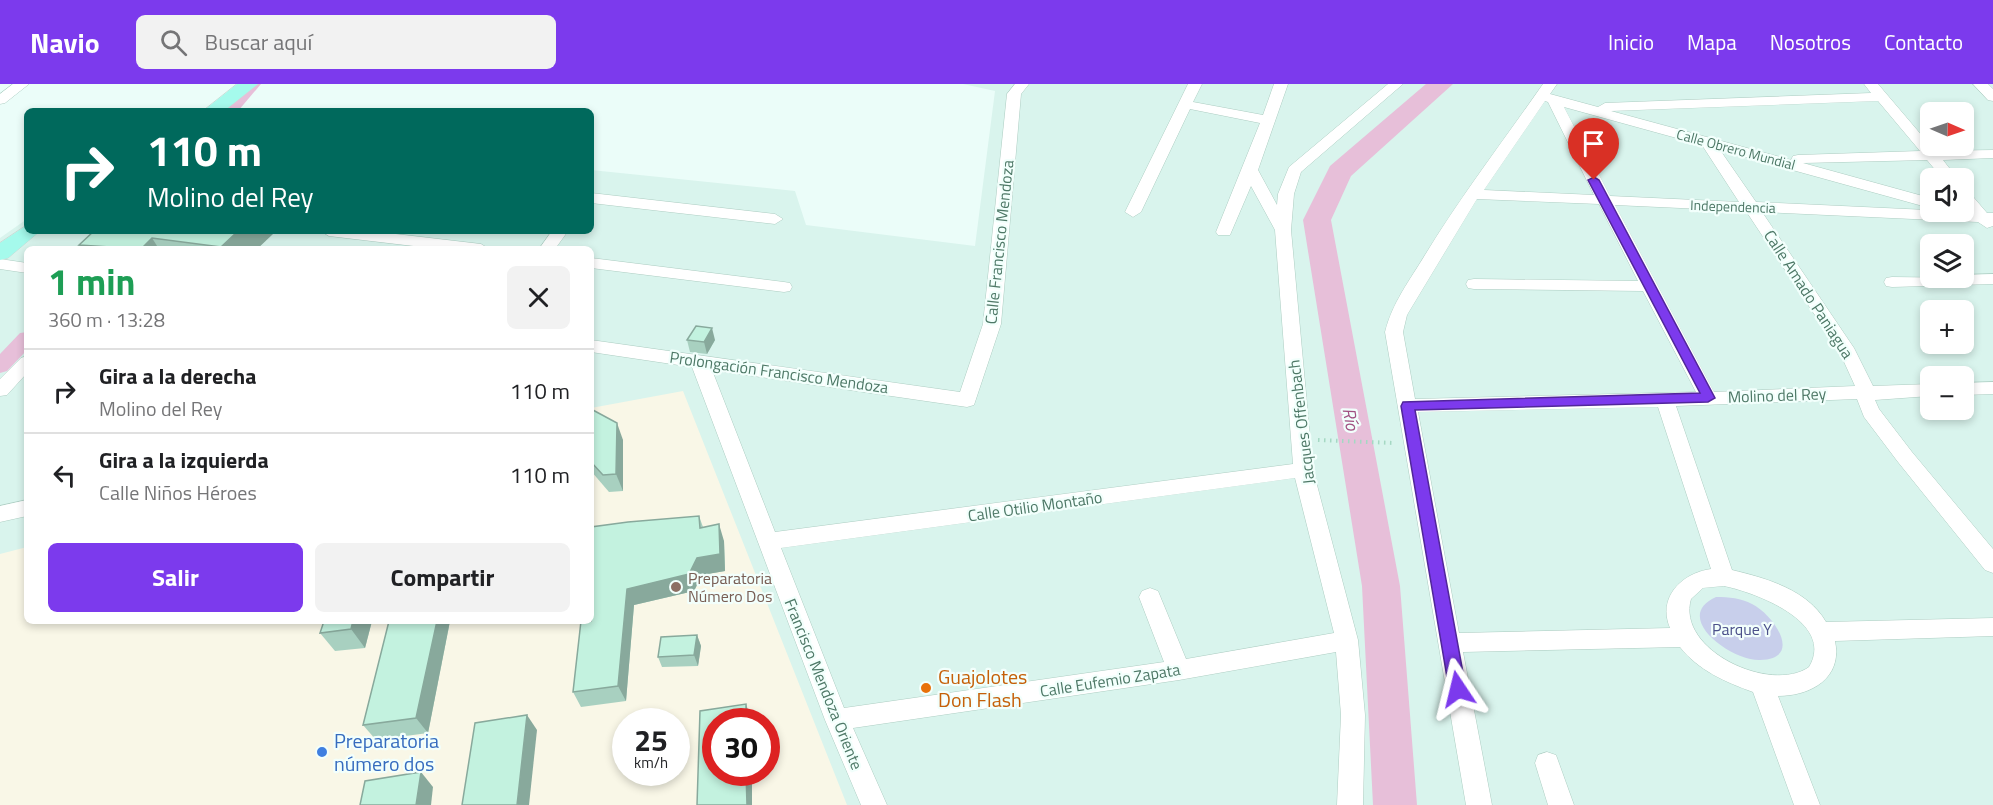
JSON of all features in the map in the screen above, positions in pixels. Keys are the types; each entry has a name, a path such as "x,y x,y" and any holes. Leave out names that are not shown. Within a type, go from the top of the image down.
{"main road":[{"path":"198,108 230,84"},
{"path":"216,108 249,84"},
{"path":"7,264 28,234"},
{"path":"33,246 48,234"},
{"path":"7,264 24,253"}],"street":[{"path":"0,100 22,84"},
{"name":"Calle Francisco Mendoza","path":"967,400 992,324 1014,94 1022,84"},
{"path":"1133,212 1195,84"},
{"path":"1224,232 1250,170 1281,84"},
{"name":"Jacques Offenbach","path":"1350,805 1353,715 1347,640 1303,470 1283,230 1286,194 1294,170 1396,84"},
{"path":"1871,84 1920,144"},
{"path":"1980,84 1993,97"},
{"path":"1479,805 1394,332 1398,315 1473,194 1548,93 1708,398"},
{"name":"Calle Obrero Mundial","path":"1548,93 1584,107 1920,200"},
{"path":"1584,107 1882,97"},
{"path":"1184,104 1267,120"},
{"name":"Calle Amado Paniagua","path":"1706,140 1848,352 1866,391 1866,400 1871,412 1993,564"},
{"path":"1974,155 1993,154"},
{"path":"1777,160 1930,156 1941,168"},
{"path":"1250,170 1283,230"},
{"name":"Independencia","path":"1473,194 1751,206 1989,221"},
{"path":"594,198 775,219"},
{"path":"1974,205 1989,221"},
{"path":"1974,216 1989,221"},
{"path":"357,234 456,246"},
{"path":"594,262 784,287"},
{"path":"1892,282 1993,279"},
{"path":"1474,284 1649,286"},
{"name":"Prolongación Francisco Mendoza","path":"594,346 967,400"},
{"name":"Francisco Mendoza Oriente","path":"699,360 837,720 874,805"},
{"path":"0,390 24,365"},
{"path":"1974,389 1993,388"},
{"name":"Molino del Rey","path":"1408,406 1665,400 1920,390"},
{"path":"1665,400 1724,577"},
{"name":"Calle Otilio Montaño","path":"768,542 1303,470"},
{"path":"0,514 24,509"},
{"path":"1724,577 1753,583 1778,594 1803,611 1821,632 1826,648 1826,663 1818,676 1794,686 1762,685 1731,675 1707,659 1685,637 1676,613 1681,594 1697,581 1724,577"},
{"path":"1150,597 1179,670"},
{"path":"1821,632 1993,627"},
{"path":"1449,642 1685,637"},
{"name":"Calle Eufemio Zapata","path":"837,720 1179,670 1347,640"},
{"path":"1762,685 1807,805"},
{"path":"1547,763 1561,805"}],"path":[{"path":"1316,440 1395,443"}],"shaded area":[{"path":"963,84 1993,84 1993,805 0,805 0,238 24,221 24,234 594,234 594,170 795,191 806,225 975,246 995,91"},
{"name":"Preparatoria Número Dos","path":"683,391 847,805 0,805 0,554 24,548 24,624 594,624 594,407"}],"green space":[{"name":"Parque Y","path":"1716,597 1744,600 1769,617 1781,636 1783,645 1780,652 1773,658 1760,660 1748,658 1721,646 1702,626 1700,615 1704,605"}],"building":[{"path":"91,234 235,234 222,246 152,238 144,246 79,245"},
{"path":"696,326 712,328 704,342 687,340"},
{"path":"594,411 617,423 616,474 603,475 594,465"},
{"path":"699,516 700,528 719,524 720,554 697,558 689,574 627,589 618,686 573,692 581,624 594,624 594,527"},
{"path":"323,624 352,624 351,629 320,633"},
{"path":"388,624 436,624 416,718 363,725"},
{"path":"697,635 694,655 658,657 661,637"},
{"path":"746,704 746,708 720,708"},
{"path":"700,711 702,711 702,786 746,786 747,805 697,805"},
{"path":"527,715 517,805 462,805 475,723"},
{"path":"421,772 416,805 360,805 365,781"}],"waterway":[{"path":"233,108 254,84"},
{"name":"Río","path":"1395,805 1381,586 1317,220 1339,172 1441,84"},
{"path":"0,366 24,341"}],"place":[{"name":"Preparatoria Número Dos","path":"676,587"},
{"name":"Guajolotes Don Flash","path":"926,688"},
{"name":"Preparatoria número dos","path":"322,752"}],"route":[{"path":"1458,689 1408,406 1708,398 1594,180"}]}
